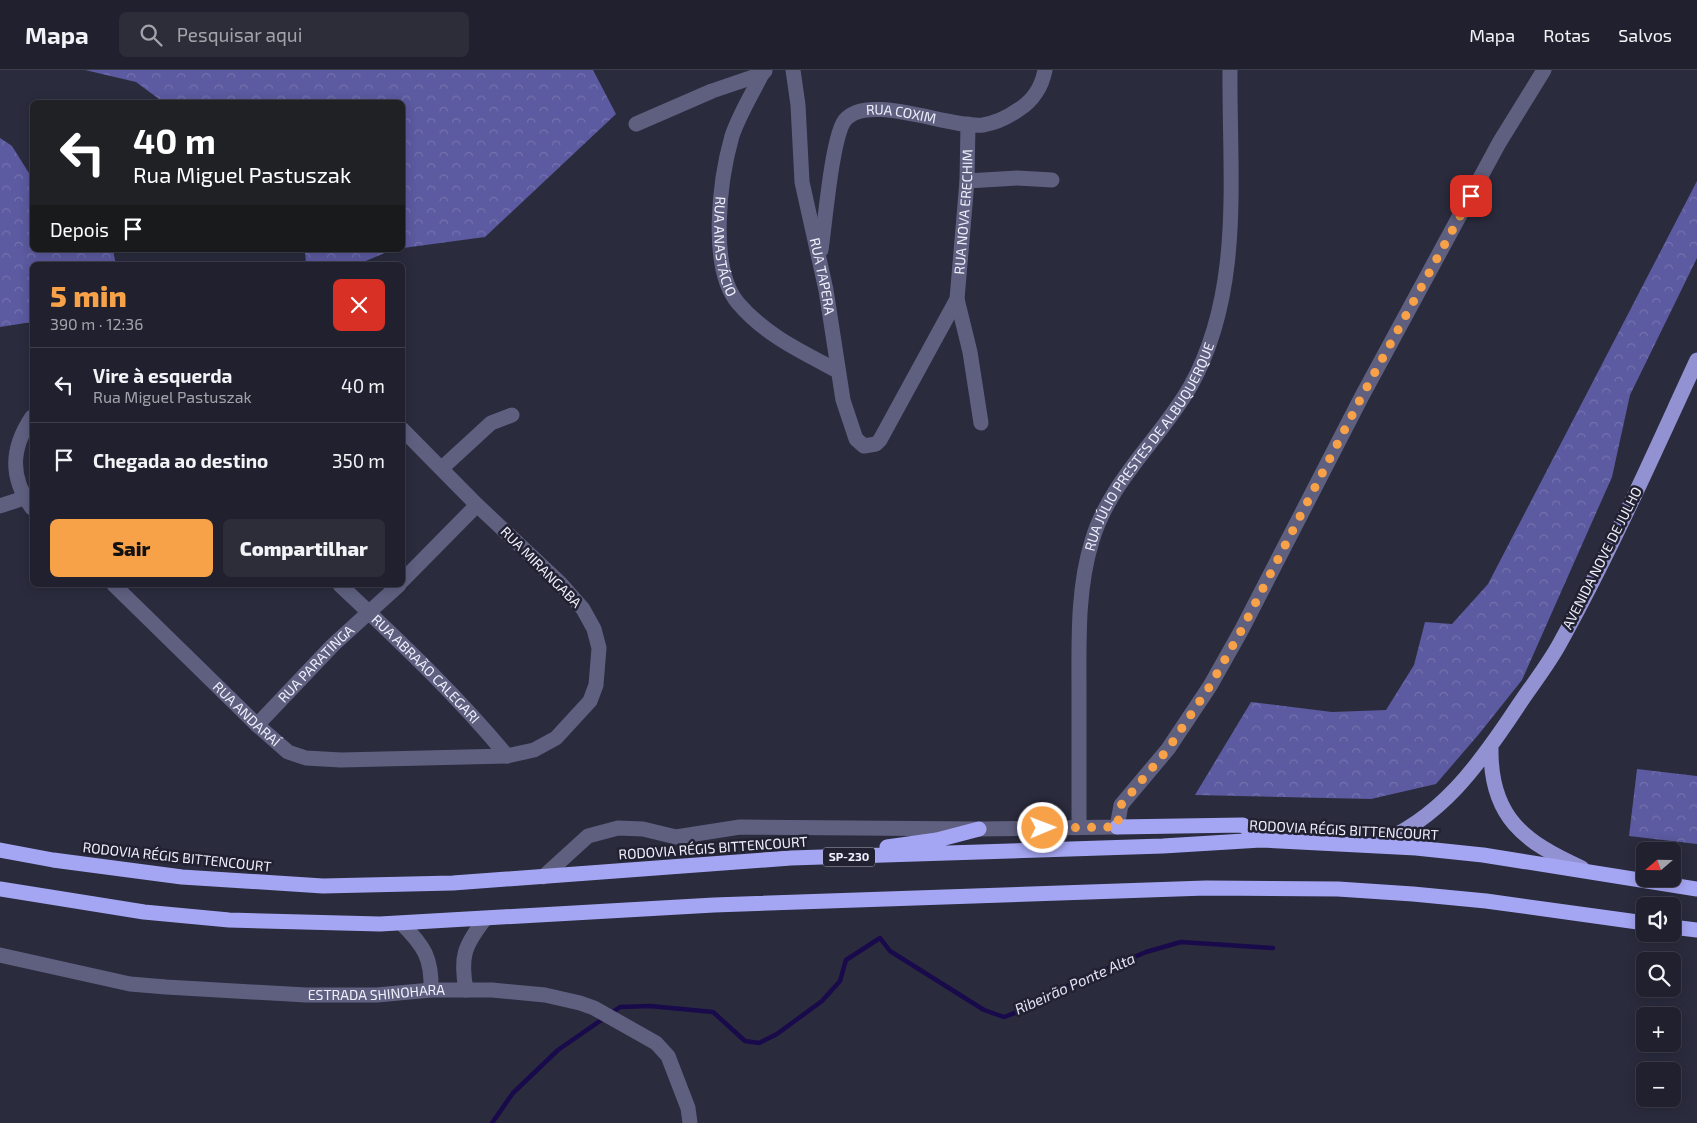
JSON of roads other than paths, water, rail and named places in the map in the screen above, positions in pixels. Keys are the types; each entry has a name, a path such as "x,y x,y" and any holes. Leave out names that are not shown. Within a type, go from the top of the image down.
{"highway":[{"path":"1117,827 1243,825 1260,840"},
{"path":"791,858 851,850 906,846 979,829"},
{"name":"RODOVIA RÉGIS BITTENCOURT","path":"0,850 53,860 182,877 256,884 374,886 543,877 791,858 1163,846 1260,840 1374,845 1474,854 1586,870 1697,889"},
{"path":"0,889 144,912 183,916 229,920 402,924 714,905 955,895 1216,888 1338,889 1413,894 1486,901 1636,922"},
{"path":"1681,928 1697,930"}],"main road":[{"name":"AVENIDA NOVE DE JULHO","path":"1374,845 1407,830 1430,814 1491,748 1560,644 1620,524 1697,360"},
{"path":"1491,748 1491,771 1496,791 1506,812 1520,832 1540,847 1586,870"}],"street":[{"name":"RUA TAPERA","path":"793,70 798,105 802,182 819,257 848,419 860,444 864,446 876,444 886,429"},
{"name":"RUA COXIM","path":"819,257 839,130 846,119 854,114 869,110 983,125 1000,120 1026,106 1039,89 1045,70"},
{"name":"RUA JÚLIO PRESTES DE ALBUQUERQUE","path":"1079,827 1079,624 1084,577 1092,540 1105,508 1170,418 1190,386 1211,341 1221,305 1227,264 1231,168 1230,70"},
{"path":"543,877 588,836 618,828 643,829 676,837 740,827 979,829 1117,827 1121,805 1168,749 1210,686 1241,631 1362,396 1499,143 1544,70"},
{"path":"636,124 712,91 764,72"},
{"name":"RUA ANASTÁCIO","path":"764,72 733,134 725,170 720,204 720,232 726,280 737,302 772,336 838,371"},
{"name":"RUA NOVA ERECHIM","path":"968,124 967,181 957,299 968,344 981,423"},
{"path":"967,181 1017,178 1052,180"},
{"name":"RUA NOVA ERECHIM","path":"886,429 957,299"},
{"path":"442,468 491,423 512,415"},
{"path":"0,506 28,503 15,472 16,454 21,434 30,419"},
{"name":"RUA MIRANGABA","path":"405,431 477,505 560,583 583,609 594,629 599,648 596,684 590,701 573,722 556,738 534,750 507,756"},
{"path":"405,578 477,505"},
{"name":"RUA ANDARAÍ","path":"116,587 257,725 288,752 314,759 341,760 507,756"},
{"name":"RUA ABRAÃO CALEGARI","path":"342,587 469,710 507,756"},
{"name":"RUA PARATINGA","path":"257,725 368,612 397,587"},
{"path":"466,990 462,968 463,956 471,938 485,919"},
{"path":"402,924 420,942 428,957 432,974 432,990"},
{"name":"ESTRADA SHINOHARA","path":"0,955 130,984 166,987 306,995 377,995 432,990 466,990 545,995 580,1003 617,1020 656,1043 668,1056 688,1108 690,1123"}],"waterway":[{"name":"Ribeirão Ponte Alta","path":"492,1123 513,1093 558,1050 620,1007 650,1006 713,1012 745,1041 759,1043 777,1034 822,1001 840,981 846,960 880,938 890,951 984,1010 1004,1017 1020,1011 1050,993 1146,952 1181,942 1273,948"}]}
